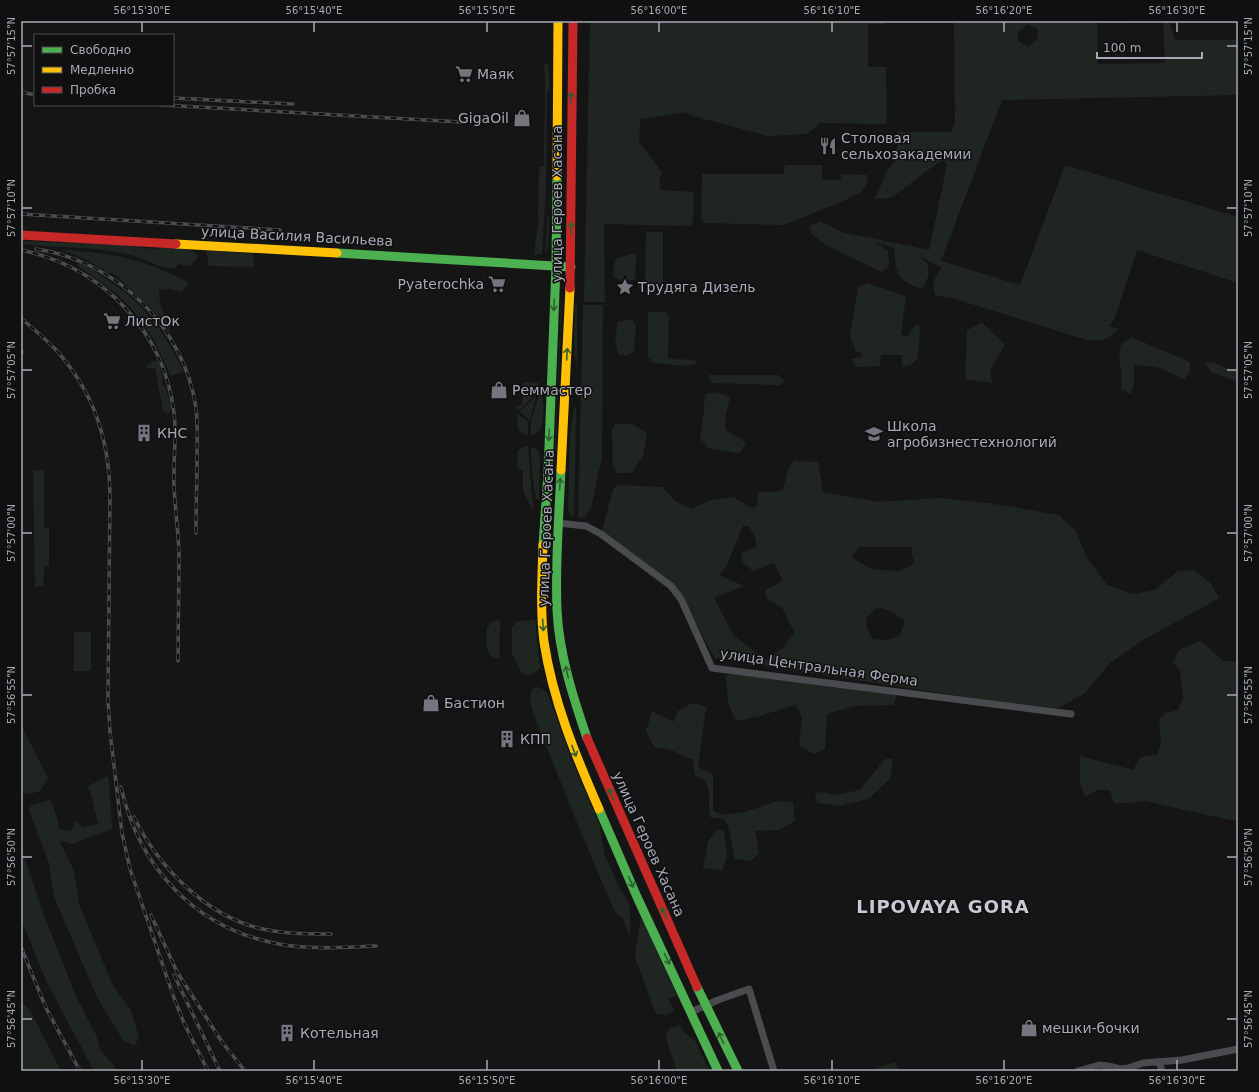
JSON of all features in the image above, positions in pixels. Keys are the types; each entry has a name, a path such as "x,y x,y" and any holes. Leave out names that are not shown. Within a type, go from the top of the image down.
{"main road":[{"name":"улица Героев Хасана","path":"558,21 556,266 548,465 543,530 542,599 544,641 551,677 572,747 634,891 718,1071"},
{"name":"улица Героев Хасана","path":"573,21 570,147 571,267 558,523 557,611 567,674 580,717 601,771 706,1005 738,1071"},
{"name":"улица Василия Васильева","path":"21,235 571,267"}],"street":[{"name":"улица Центральная Ферма","path":"558,523 586,526 607,538 671,586 682,599 712,668 1071,714"},
{"path":"691,1012 749,989 774,1071"},
{"path":"1078,1071 1099,1065 1121,1069 1143,1063 1182,1060 1238,1049"},
{"path":"1160,1062 1162,1071"}],"shaded area":[{"path":"590,21 885,21 885,24 868,24 868,67 886,67 887,124 819,123 813,130 806,134 768,136 693,116 684,112 640,119 639,142 662,172 659,182 661,190 694,192 693,222 690,226 604,224 605,302 584,302"},
{"path":"954,21 1097,21 1098,64 1165,63 1163,22 1107,23 1107,21 1169,21 1175,40 1238,40 1238,95 1002,100 941,261 1020,285 1065,165 1238,217 1238,283 1137,250 1115,318 1109,326 1119,329 1111,336 1104,339 1087,340 952,298 935,295 934,280 942,268 919,256 928,264 928,277 922,289 913,286 902,279 897,270 894,248 876,242 888,251 889,266 882,272 827,246 812,235 810,226 820,221 842,232 929,250 947,165 944,161 936,164 891,198 875,199 887,171 897,158 897,132 951,132 955,121","holes":["1027,25 1038,29 1037,40 1028,47 1018,41 1018,32"]},
{"path":"546,63 548,64 550,88 547,92 546,187 542,254 534,255 538,224 539,167 544,166 544,67"},
{"path":"785,165 822,165 822,180 841,180 841,174 867,175 867,183 860,193 784,225 704,223 701,219 702,174 784,174"},
{"path":"549,214 548,248 545,253 548,215"},
{"path":"646,232 663,232 663,284 645,284"},
{"path":"21,241 124,245 153,249 168,247 190,250 198,255 197,259 190,266 179,264 174,268 169,268 159,266 134,256 106,250 21,244"},
{"path":"57,250 92,252 141,262 189,283 181,292 169,289 159,290 161,307 172,335 151,308 118,277 112,273 108,273 84,258"},
{"path":"210,250 253,254 254,267 209,266 206,252"},
{"path":"636,253 635,280 622,281 613,277 614,264 617,259"},
{"path":"78,263 90,268 118,287 146,312 168,342 183,372 171,376 153,338 132,309 117,294 78,266"},
{"path":"867,283 906,296 901,334 907,337 915,325 920,326 918,358 911,365 902,367 902,355 881,355 880,366 856,367 852,359 863,357 860,352 856,352 850,337 858,287"},
{"path":"561,301 562,302 554,463"},
{"path":"577,302 576,366 574,343 575,307"},
{"path":"583,305 603,305 602,456 591,509 585,516 578,518"},
{"path":"649,312 665,312 669,317 668,357 670,359 695,360 697,364 686,366 653,363 648,357"},
{"path":"632,319 636,326 634,352 627,356 618,354 615,339 618,322"},
{"path":"982,323 1005,344 990,371 992,383 965,379 967,330"},
{"path":"1131,337 1190,362 1190,372 1184,379 1157,367 1134,365 1134,383 1131,394 1121,389 1122,376 1119,358 1121,345"},
{"path":"154,361 158,361 163,376 162,384 166,390 171,407 169,413 163,410 155,368 149,369 146,366"},
{"path":"1211,362 1238,372 1238,382 1211,372 1205,363"},
{"path":"709,375 778,375 783,379 783,383 779,385 712,383 709,379"},
{"path":"523,382 539,383 537,392 520,410 517,409 516,406 522,405"},
{"path":"541,388 543,409 542,427 539,431 531,435 531,421"},
{"path":"715,392 730,397 725,417 726,430 746,443 740,453 708,448 700,438 705,395"},
{"path":"536,396 530,420 520,412"},
{"path":"574,407 576,407 574,516 571,517 568,509 570,438"},
{"path":"517,413 528,422 528,435 523,434 518,429"},
{"path":"615,424 632,424 647,433 643,456 632,473 617,473 613,467 612,429"},
{"path":"528,446 533,511 523,491 523,470 517,467 518,451"},
{"path":"531,447 538,450 540,458 539,499 536,499 535,493"},
{"path":"794,461 818,462 823,492 878,502 938,498 988,503 1059,515 1076,531 1087,558 1107,585 1132,594 1155,590 1178,571 1194,570 1211,584 1219,598 1141,641 1110,663 1085,693 1059,708 993,701 715,658 672,586 602,531 613,489 618,485 662,487 675,501 691,509 711,500 733,497 752,508 757,506 758,492 783,490 788,468","holes":["743,526 749,526 756,540 756,547 741,553 743,563 753,571 774,563 783,581 765,590 767,598 783,609 794,632 783,648 766,660 734,636 714,598 744,586 719,575 726,567","859,547 911,547 914,564 899,571 871,569 851,557","877,607 893,612 905,621 900,636 884,640 872,639 867,627 866,619"]},
{"path":"33,470 44,470 44,528 49,528 49,566 45,565 43,587 35,587"},
{"path":"497,620 500,622 498,659 490,654 487,646 487,627"},
{"path":"535,620 540,667 532,674 525,675 522,674 512,653 512,627 517,621"},
{"path":"74,632 91,632 91,671 74,671"},
{"path":"1200,641 1224,661 1238,661 1238,820 1229,820 1145,801 1114,803 1110,790 1097,790 1085,797 1080,783 1080,756 1133,770 1141,757 1157,755 1161,744 1159,719 1166,713 1178,710 1183,698 1180,671 1173,662 1179,650"},
{"path":"734,672 894,693 896,697 894,705 854,706 827,714 825,749 814,754 799,746 802,716 795,705 760,716 736,721 728,703 726,676"},
{"path":"535,687 539,687 548,695 572,761 600,826 604,854 629,907 630,938 623,918 615,912 533,713 530,700 531,691"},
{"path":"690,704 697,704 706,707 698,767 713,774 713,811 723,815 744,812 778,801 793,802 795,821 779,830 755,831 759,853 751,861 735,859 728,825 723,818 711,818 707,784 704,780 695,775 693,760 669,749 654,747 646,731 652,711 673,722 678,711"},
{"path":"21,725 48,778 40,791 30,794 21,793"},
{"path":"885,759 893,759 890,779 868,799 839,806 817,803 815,793 823,792 836,795 860,790"},
{"path":"107,776 109,781 112,829 72,844 59,840 74,871 79,904 113,986 131,1010 139,1038 134,1046 123,1040 97,997 54,897 49,863 29,810 30,806 49,800 53,805 60,829 72,831 75,821 83,827 98,824 90,791 87,787"},
{"path":"718,829 724,832 727,858 722,870 703,868 708,841"},
{"path":"21,848 45,918 75,994 96,1035 100,1049 118,1071 94,1071 46,981 21,918"},
{"path":"641,915 677,996 668,998 674,1011 667,1015 656,1014 635,957"},
{"path":"21,1001 30,1010 61,1071 21,1071"},
{"path":"680,1025 685,1034 694,1039 710,1071 677,1071 666,1033 671,1028"},
{"path":"895,1062 899,1071 876,1071 877,1068"}],"railway":[{"path":"21,92 34,95"},
{"path":"174,98 293,104"},
{"path":"174,106 461,122"},
{"path":"21,214 280,230"},
{"path":"36,249 66,256 93,268 119,283 142,303 161,325 177,351 189,378 196,408 196,533"},
{"path":"21,250 50,258 78,271 102,287 124,307 143,329 157,355 168,383 175,422 174,486 179,552 178,661"},
{"path":"21,318 44,338 70,367 90,400 103,436 109,474 110,494 108,700 110,732 122,833 130,869 174,998 184,1023 208,1071"},
{"path":"121,787 130,816 142,844 157,868 176,890 197,909 222,925 249,936 291,946 327,948 376,946"},
{"path":"134,817 156,853 170,870 201,900 219,912 238,921 267,930 294,933 331,934"},
{"path":"151,915 177,972 222,1042 245,1071"},
{"path":"21,947 46,1008 80,1071"},
{"path":"174,975 220,1071"}],"traffic: fast":[{"path":"543,545 548,473 556,266 557,176"},
{"path":"337,253 571,267"},
{"path":"561,470 556,575 558,626 568,675 587,738"},
{"path":"599,809 637,897 718,1071"},
{"path":"697,987 738,1071"}],"traffic: slow":[{"path":"557,176 558,21"},
{"path":"176,244 337,253"},
{"path":"561,470 570,288"},
{"path":"543,545 542,618 548,664 566,727 599,809"}],"traffic: jam":[{"path":"570,288 573,21"},
{"path":"21,235 176,244"},
{"path":"587,738 697,987"}],"place":[{"name":"Маяк","path":"464,74"},
{"name":"GigaOil","path":"522,118"},
{"name":"Столовая сельхозакадемии","path":"828,146"},
{"name":"Pyaterochka","path":"497,284"},
{"name":"Трудяга Дизель","path":"625,287"},
{"name":"ЛистОк","path":"112,321"},
{"name":"Реммастер","path":"499,390"},
{"name":"КНС","path":"144,433"},
{"name":"Школа агробизнестехнологий","path":"874,434"},
{"name":"Бастион","path":"431,703"},
{"name":"КПП","path":"507,739"},
{"name":"мешки-бочки","path":"1029,1028"},
{"name":"Котельная","path":"287,1033"}],"district":[{"name":"LIPOVAYA GORA","path":"943,907"}]}
